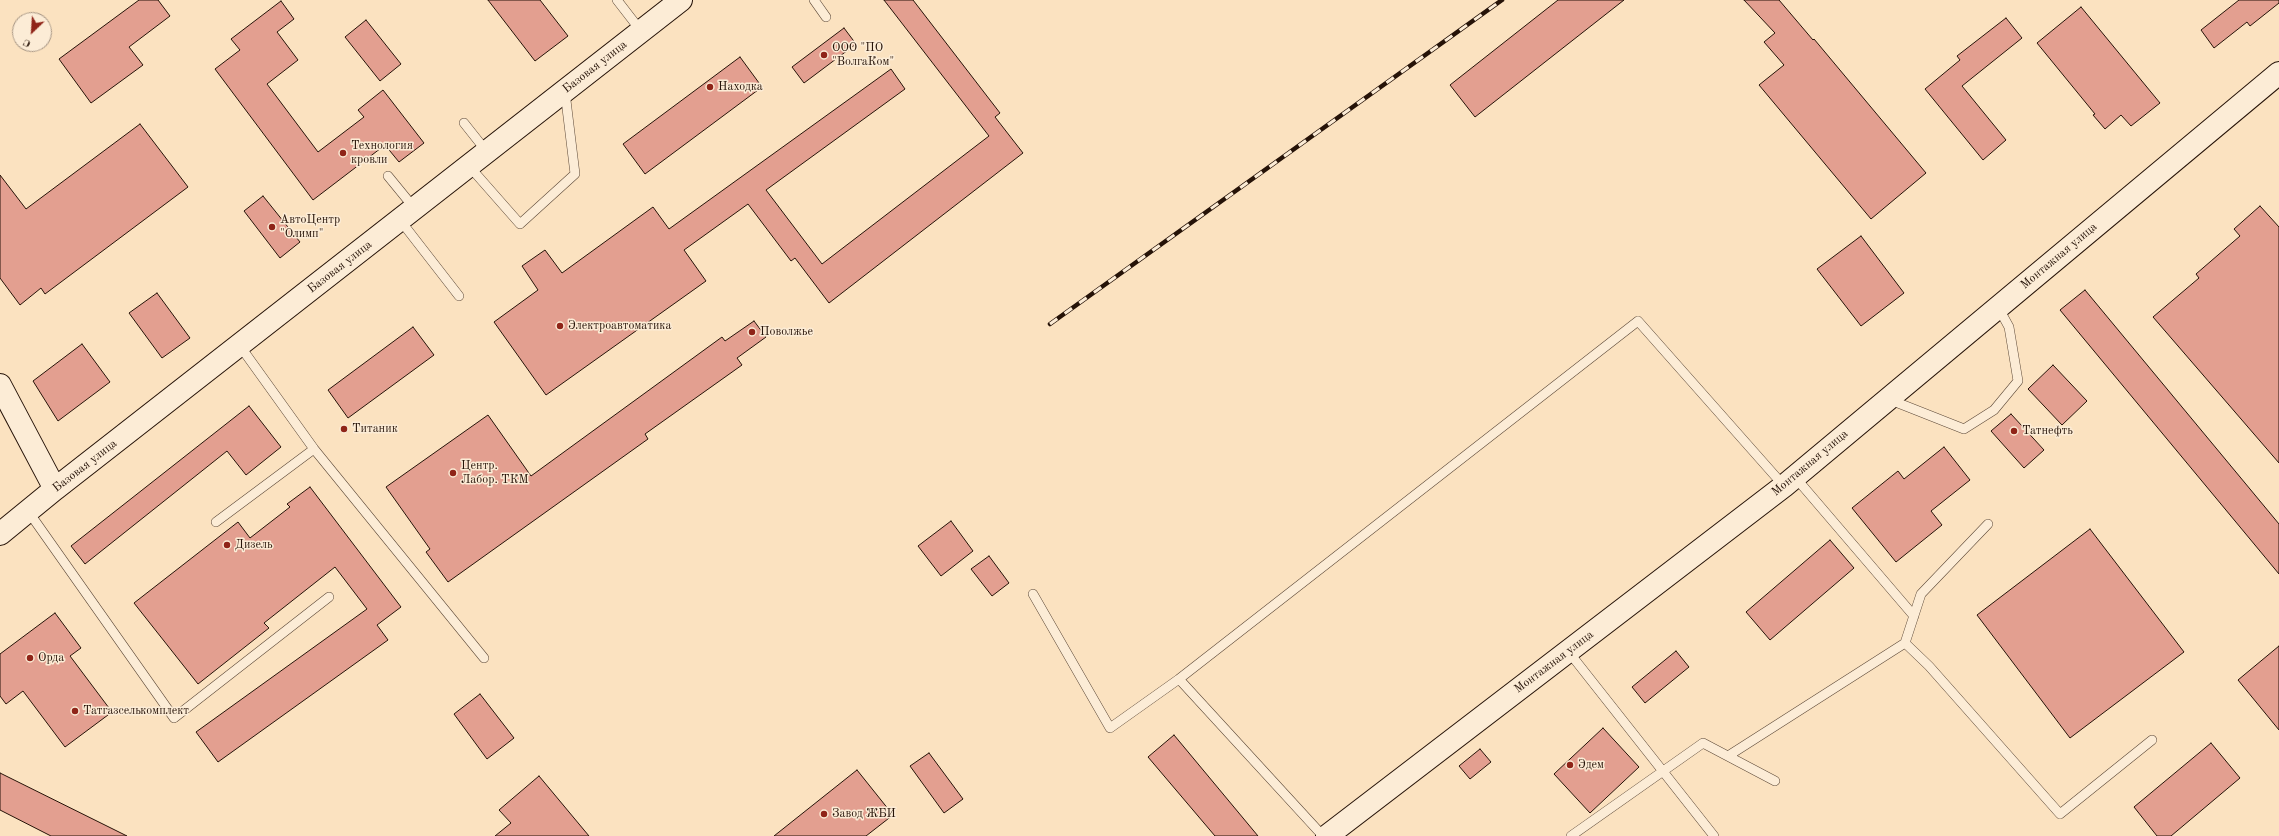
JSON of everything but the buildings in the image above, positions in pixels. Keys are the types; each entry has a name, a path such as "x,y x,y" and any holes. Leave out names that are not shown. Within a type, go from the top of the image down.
{"street":[{"name":"Базовая улица","path":"0,534 55,489 681,0"},
{"name":"Монтажная улица","path":"1327,836 1789,481 2279,73"},
{"path":"0,385 55,489"}],"lane":[{"path":"617,0 641,31"},
{"path":"814,0 826,17"},
{"path":"470,166 520,224 575,174 565,91"},
{"path":"464,123 487,152"},
{"path":"388,176 407,214 459,296"},
{"path":"1887,399 1964,429 1994,410 2018,381 2009,328 1998,307"},
{"path":"1033,594 1110,728 1179,679 1638,320 1914,616"},
{"path":"240,346 314,449 484,658"},
{"path":"216,522 314,449"},
{"path":"28,511 174,718 329,597"},
{"path":"1728,756 1905,643 1921,594 1988,524"},
{"path":"1905,643 1929,666 2060,814 2152,740"},
{"path":"1568,651 1714,836"},
{"path":"1179,679 1323,836"},
{"path":"1570,836 1703,742 1775,781"}],"railway":[{"path":"1050,324 1502,0"}],"place":[{"name":"ООО \"ПО \"ВолгаКом\"","path":"824,55"},
{"name":"Находка","path":"710,87"},
{"name":"Технология кровли","path":"343,153"},
{"name":"АвтоЦентр \"Олимп\"","path":"272,227"},
{"name":"Электроавтоматика","path":"560,326"},
{"name":"Поволжье","path":"752,332"},
{"name":"Титаник","path":"344,429"},
{"name":"Татнефть","path":"2014,431"},
{"name":"Центр. Лабор. ТКМ","path":"453,473"},
{"name":"Дизель","path":"227,545"},
{"name":"Орда","path":"30,658"},
{"name":"Татгазселькомплект","path":"75,711"},
{"name":"Эдем","path":"1570,765"},
{"name":"Завод ЖБИ","path":"824,814"}]}
